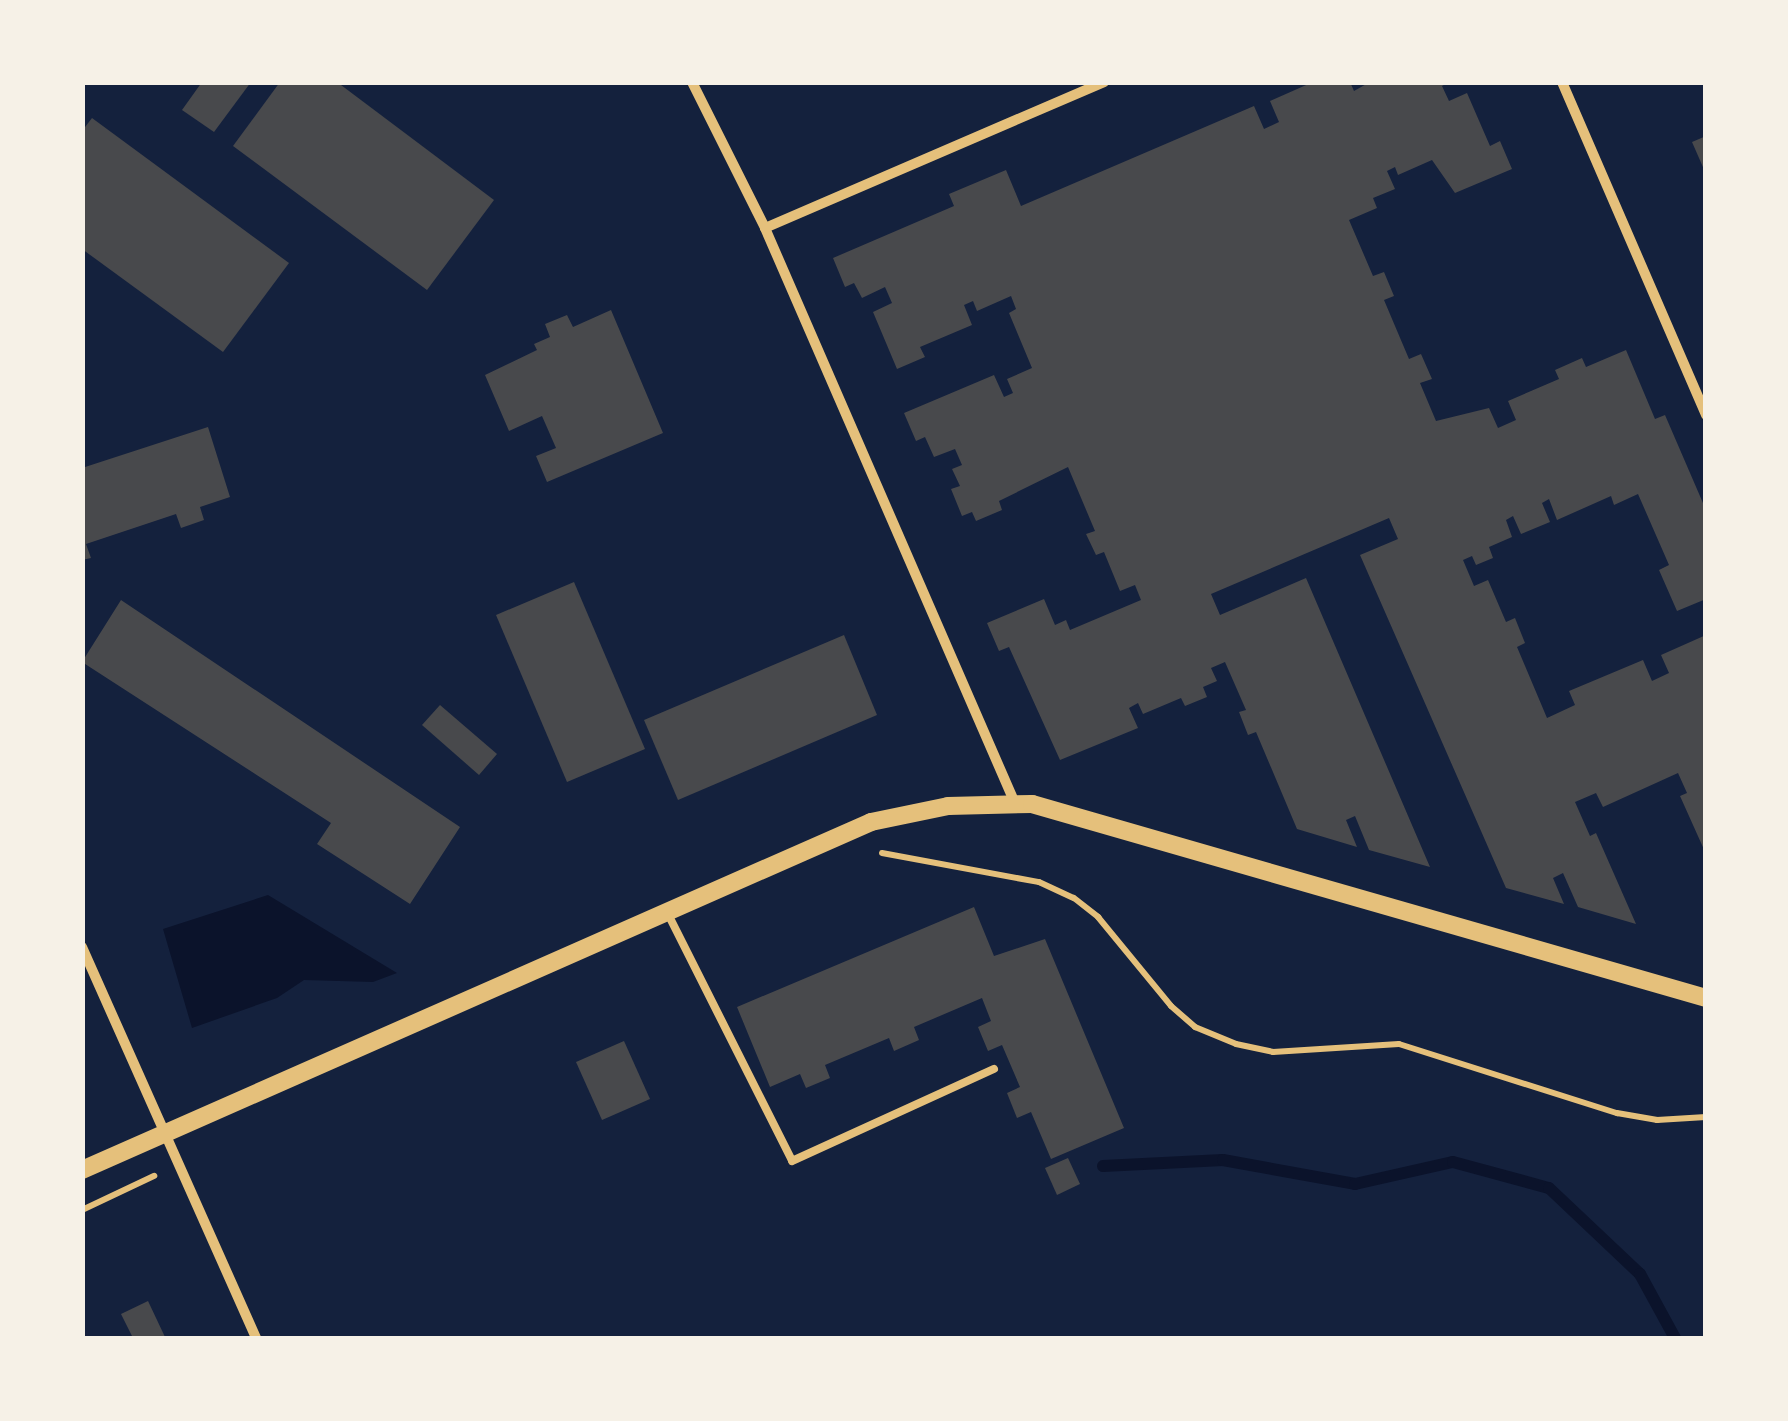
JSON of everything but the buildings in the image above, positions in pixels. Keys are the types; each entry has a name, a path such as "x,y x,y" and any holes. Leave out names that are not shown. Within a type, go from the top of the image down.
{"street":[{"path":"692,82 764,228 1014,801"},
{"path":"764,228 1104,82"},
{"path":"1562,82 1706,415"},
{"path":"82,1170 870,822 1014,801 1706,998"},
{"path":"82,947 256,1338"}],"lane":[{"path":"668,914 792,1161 994,1069"}],"path":[{"path":"863,861 881,853 934,858 1039,882 1074,898 1098,918 1171,1006 1195,1026 1236,1044 1273,1052 1399,1044 1617,1113 1657,1120 1706,1117"},
{"path":"82,1210 179,1164"}],"water":[{"path":"268,895 397,973 373,982 304,980 277,998 192,1028 163,929"}],"waterway":[{"path":"1103,1166 1223,1160 1355,1184 1453,1162 1549,1188 1640,1274 1675,1338"}]}
